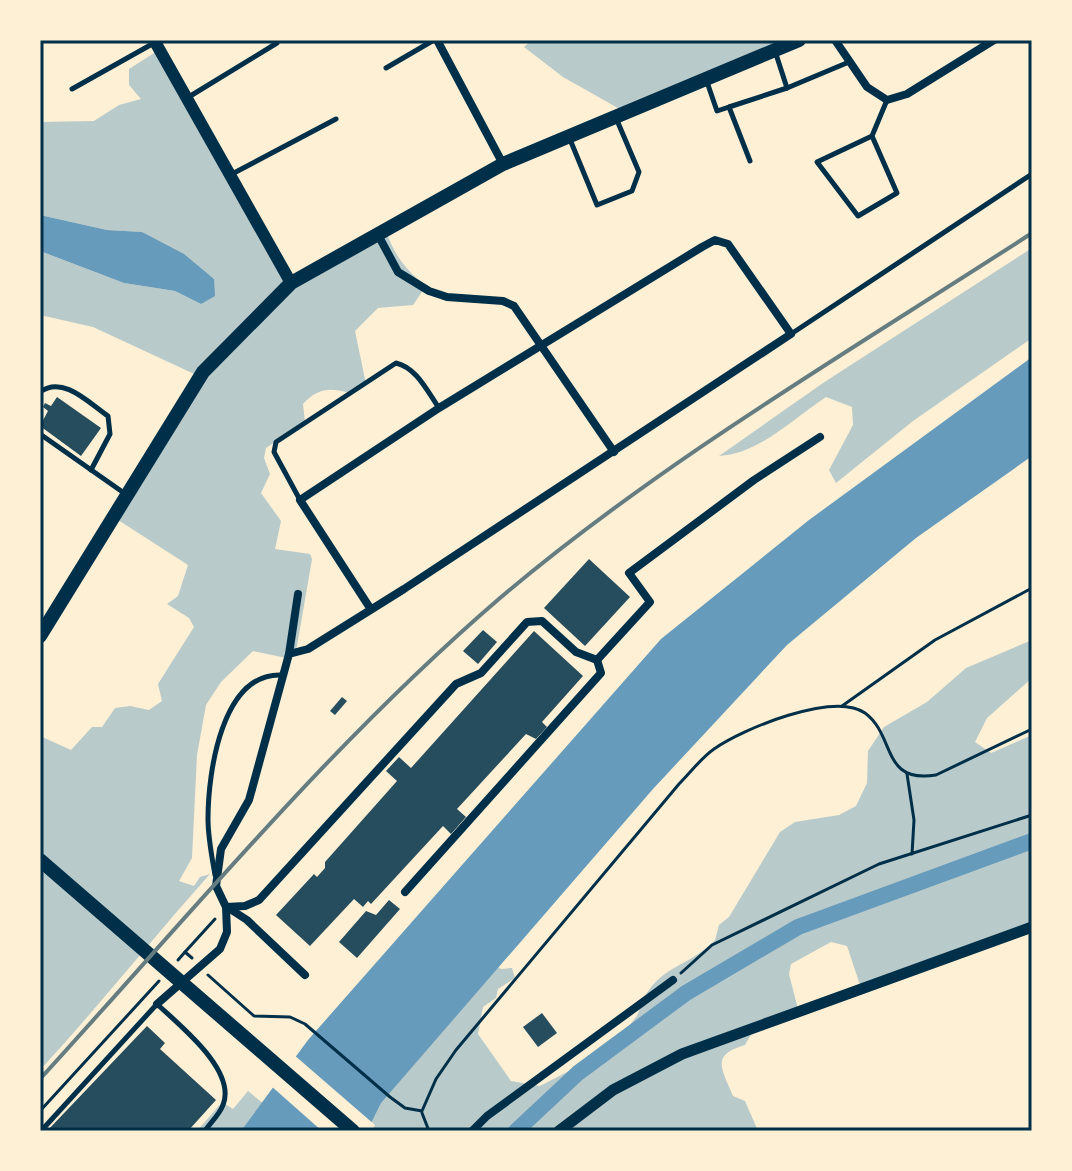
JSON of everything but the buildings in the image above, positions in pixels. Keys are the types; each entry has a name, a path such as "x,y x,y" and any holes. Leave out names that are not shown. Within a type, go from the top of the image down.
{"main road":[{"path":"41,630 203,372 291,283 503,164 799,40"},
{"path":"155,41 228,177 291,283"},
{"path":"40,860 353,1131"}],"street":[{"path":"436,40 503,164"},
{"path":"835,40 867,87 887,100 907,94 994,40"},
{"path":"377,232 398,272 447,297 503,301 514,306 614,452"},
{"path":"289,654 308,649 791,334 735,252 720,240 702,247 539,345 300,500 370,608"},
{"path":"597,660 650,602 629,573 754,480 820,437"},
{"path":"157,1004 220,949 227,932 226,907 216,886 221,849 249,800 289,654 298,594"},
{"path":"226,907 245,906 259,900 456,684 481,673 527,622 542,621 576,652 597,660"},
{"path":"405,892 601,673 597,660"},
{"path":"226,907 247,920 305,975"},
{"path":"559,1131 613,1090 682,1054 1032,927"},
{"path":"472,1131 487,1116 673,980"}],"lane":[{"path":"386,68 436,40"},
{"path":"72,89 155,41"},
{"path":"186,99 277,43"},
{"path":"775,51 787,88"},
{"path":"706,78 717,111 787,88 849,61"},
{"path":"872,136 897,193 858,216 817,162 872,136 887,100"},
{"path":"729,107 750,161"},
{"path":"568,136 597,205 632,191 639,172 615,115"},
{"path":"228,177 336,119"},
{"path":"791,334 1032,174"},
{"path":"300,500 274,452 276,442 396,363 406,365 416,375 439,408"},
{"path":"40,392 53,386 67,387 108,416 110,434 91,470"},
{"path":"40,434 126,495"},
{"path":"216,886 208,821 212,775 225,721 251,682 269,674 284,675"},
{"path":"41,1131 157,1004 215,1062 225,1091 223,1104 205,1131"}],"path":[{"path":"842,706 935,640 1032,588"},
{"path":"429,1131 424,1125 422,1111 436,1079 456,1050 679,784 712,750 748,729 773,720 842,706 856,708 868,715 894,762 907,774 922,777 936,775 1032,729"},
{"path":"907,774 914,820 912,854"},
{"path":"673,980 712,945 879,864 1032,815"},
{"path":"185,952 226,907"},
{"path":"305,1024 390,1097 405,1108 422,1111"},
{"path":"420,1131 424,1125"}],"shaded area":[{"path":"532,40 797,40 625,112 563,77 524,47"},
{"path":"162,48 286,283 386,230 401,261 426,286 413,305 378,308 355,331 366,384 351,393 331,390 314,394 303,404 305,422 266,448 264,458 270,474 261,493 281,521 275,549 310,554 312,559 297,646 291,659 253,651 221,682 206,705 197,755 192,858 179,881 194,886 200,877 210,874 40,1070 40,736 71,750 92,727 102,727 115,708 130,706 149,710 162,701 158,684 194,627 189,618 167,604 178,596 188,565 115,518 205,379 93,327 40,315 40,251 124,283 175,291 201,304 214,279 142,232 107,230 40,215 40,122 94,121 119,105 141,99 129,85 129,69"},
{"path":"1032,248 1032,338 913,421 836,483 829,470 853,425 852,407 826,397 762,442 734,454 719,456 823,383"},
{"path":"1032,640 1032,678 987,718 975,742 991,753 1032,735 1032,929 861,988 847,946 831,942 791,964 789,974 799,1013 754,1029 745,1045 723,1058 723,1071 733,1096 745,1101 758,1131 354,1131 493,964 501,969 512,968 515,978 498,989 496,998 483,1007 478,1034 511,1081 540,1086 571,1070 600,1067 609,1052 625,1038 653,985 715,940 719,925 729,917 780,832 795,822 839,815 856,806 867,783 868,751 884,727 927,702 966,668"},
{"path":"248,1091 265,1105 252,1131 197,1131 222,1102 233,1109"}],"water":[{"path":"40,215 107,230 142,232 184,254 214,279 215,296 201,304 175,291 124,283 40,251"},
{"path":"1032,357 1032,456 916,538 787,645 653,789 381,1103 367,1131 241,1131 308,1040 661,639 809,520"}],"pier":[{"path":"293,1054 375,1125 372,1131 322,1131 270,1085"}],"waterway":[{"path":"516,1131 578,1073 686,993 798,927 1032,841"}],"railway":[{"path":"40,1079 320,770 438,653 500,598 563,547 693,452 1032,233"}]}
